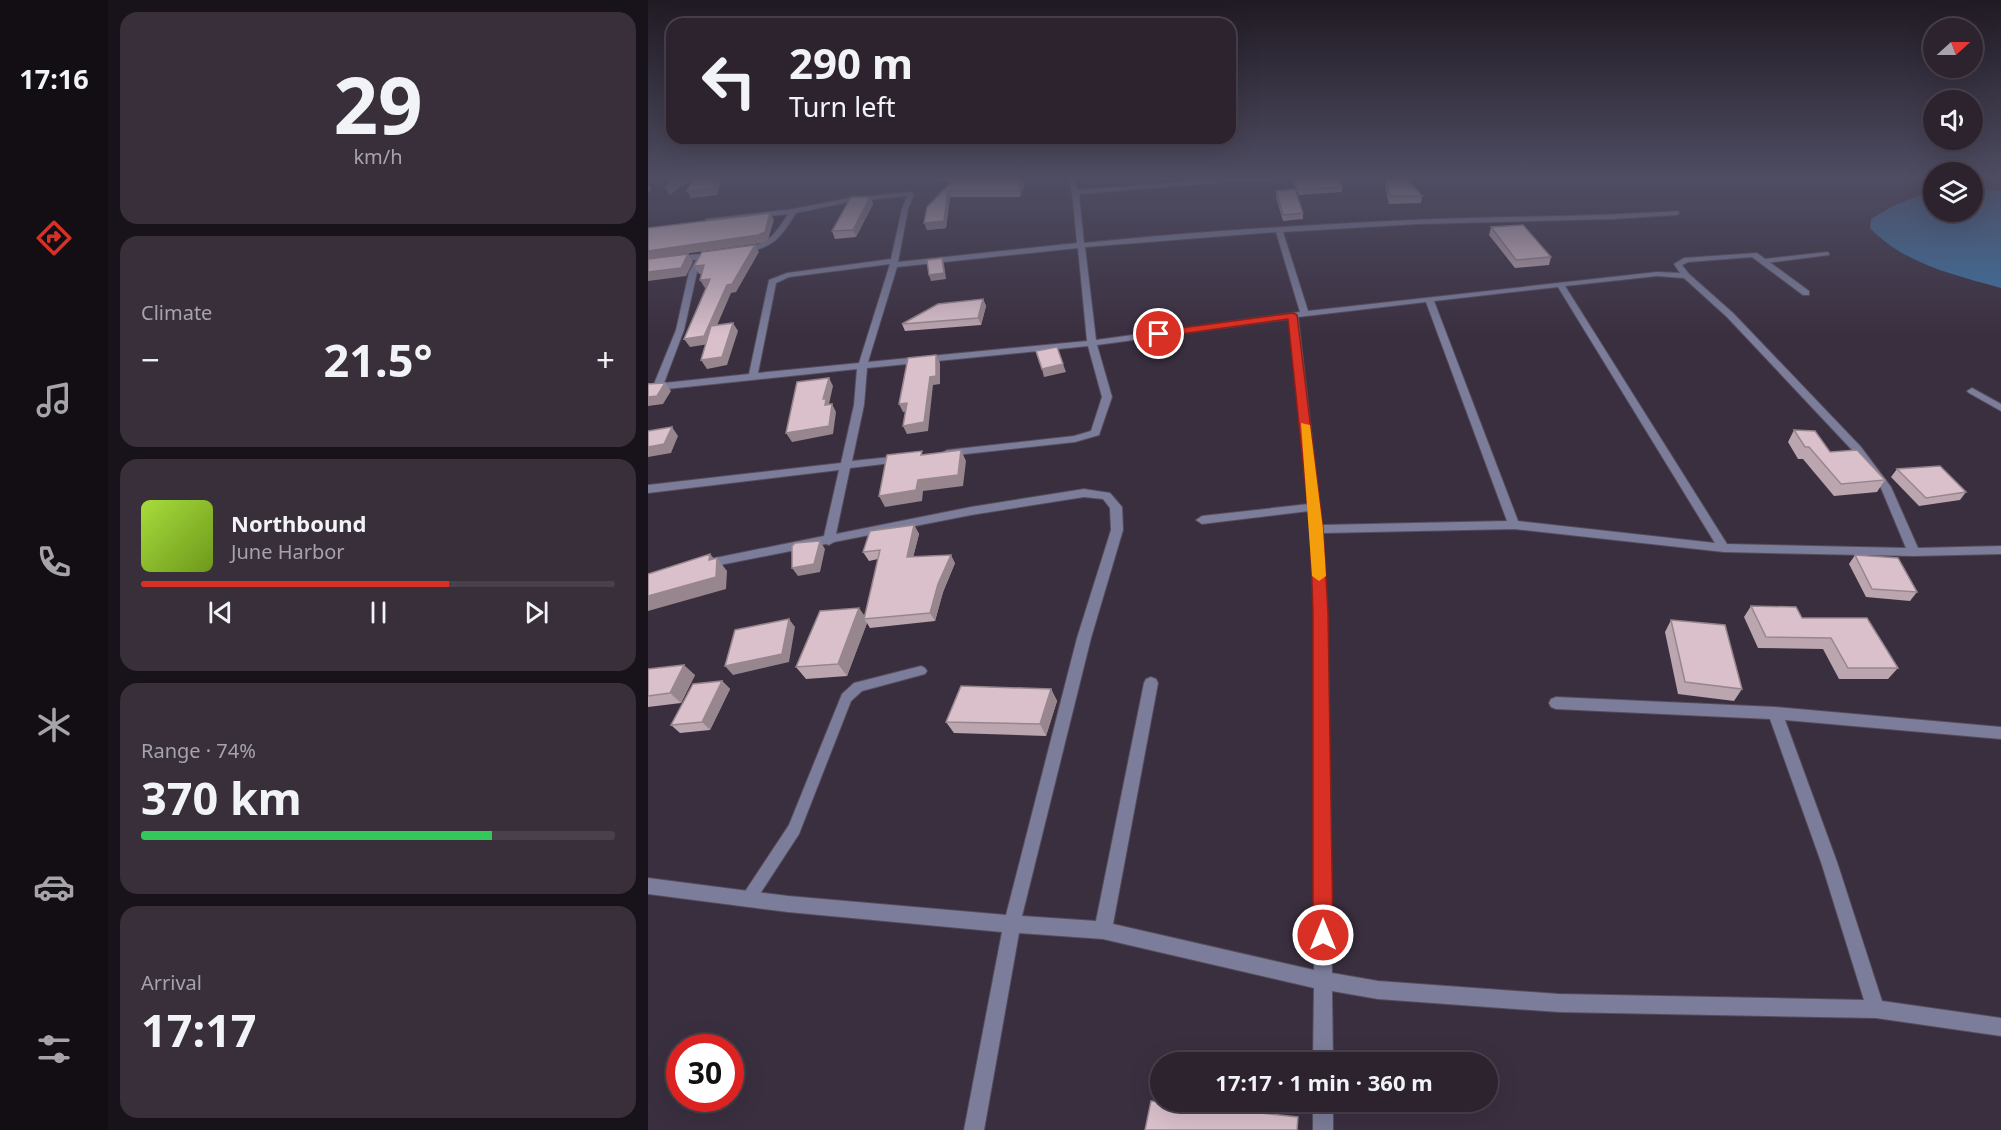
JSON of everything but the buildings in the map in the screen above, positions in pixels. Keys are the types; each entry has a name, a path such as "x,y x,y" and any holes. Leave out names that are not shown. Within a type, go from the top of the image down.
{"street":[{"path":"737,252 765,247 774,242 782,230"},
{"path":"829,541 859,405 862,366 902,230"},
{"path":"937,454 1075,439 1095,433 1107,397 1092,343 1078,230"},
{"path":"753,376 772,282 787,275 894,263 1270,230"},
{"path":"1279,230 1299,315 1317,529 1321,612 1323,1052"},
{"path":"648,263 725,253"},
{"path":"1806,293 1765,261 1749,254 1680,261 1678,264 1686,276 1730,315 1857,449 1886,488 1914,552"},
{"path":"653,388 680,330 693,272 702,256"},
{"path":"653,388 1092,343 1429,299 1657,274 1686,276"},
{"path":"1561,285 1724,548"},
{"path":"1429,299 1514,525"},
{"path":"1972,391 2001,408"},
{"path":"648,489 914,457"},
{"path":"694,566 971,512 1084,493 1106,496 1116,507 1117,530 1083,638 1012,923 974,1130"},
{"path":"1202,520 1314,507"},
{"path":"1317,529 1514,525 1724,548 1914,552 2001,550"},
{"path":"1103,930 1152,683"},
{"path":"1556,703 1775,712 2001,733"},
{"path":"1775,712 1830,862 1876,1009"},
{"path":"648,886 749,898 1103,930 1323,981 1378,990 1559,1003 1876,1009 2001,1027"},
{"path":"1323,1112 1323,1130"}],"lane":[{"path":"1765,261 1827,254"},
{"path":"749,898 794,829 846,698 858,687 921,671"}],"water":[{"path":"1872,230 2001,230 2001,288 1931,267 1898,251"}],"slow traffic":[{"path":"1305,425 1317,529 1319,576"}],"route":[{"path":"1159,334 1293,315 1317,529 1321,612 1323,935"}]}
